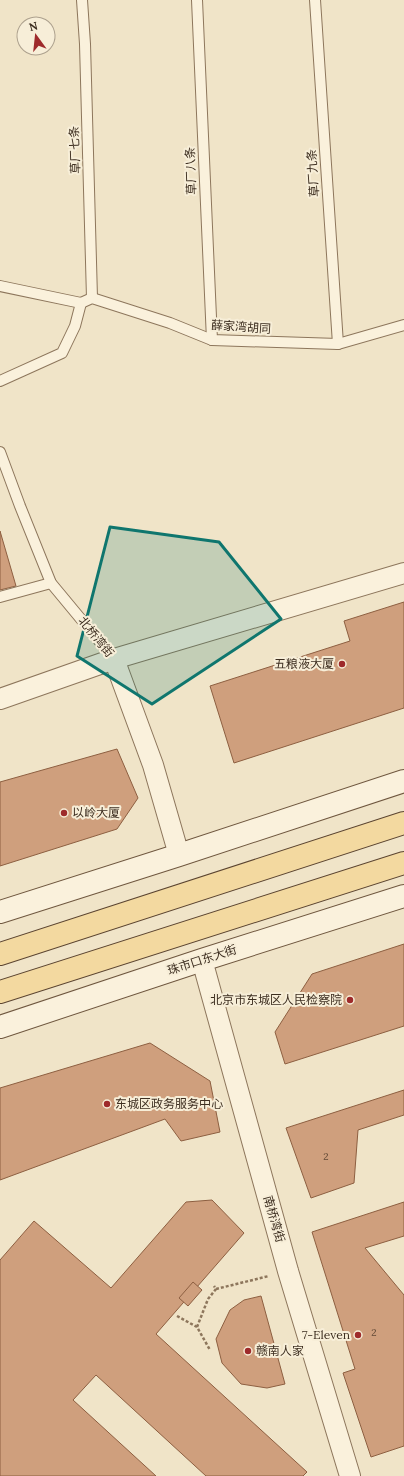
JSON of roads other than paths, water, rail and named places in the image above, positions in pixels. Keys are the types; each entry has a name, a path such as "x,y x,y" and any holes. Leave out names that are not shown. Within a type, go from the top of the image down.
{"main road":[{"path":"0,954 404,823"},
{"path":"0,992 404,863"}],"street":[{"path":"0,699 114,659 404,573"},
{"name":"北桥湾街","path":"114,659 153,765 179,855"},
{"path":"0,912 404,781"},
{"name":"珠市口东大街","path":"0,1027 202,960 404,896"},
{"name":"南桥湾街","path":"202,960 288,1271 350,1476"}],"lane":[{"name":"草厂七条","path":"82,0 85,44 92,298"},
{"name":"草厂八条","path":"197,0 212,340"},
{"name":"草厂九条","path":"315,0 338,344"},
{"path":"0,286 81,303 92,298"},
{"name":"薛家湾胡同","path":"92,298 170,323 212,340 338,344 404,325"},
{"path":"0,380 62,353 75,326 81,303"},
{"name":"北桥湾街","path":"0,452 51,583 114,659"},
{"path":"0,597 51,583"}],"place":[{"name":"五粮液大厦","path":"342,664"},
{"name":"以岭大厦","path":"64,813"},
{"name":"北京市东城区人民检察院","path":"350,1000"},
{"name":"东城区政务服务中心","path":"107,1104"},
{"name":"7-Eleven","path":"358,1335"},
{"name":"赣南人家","path":"248,1351"}]}
